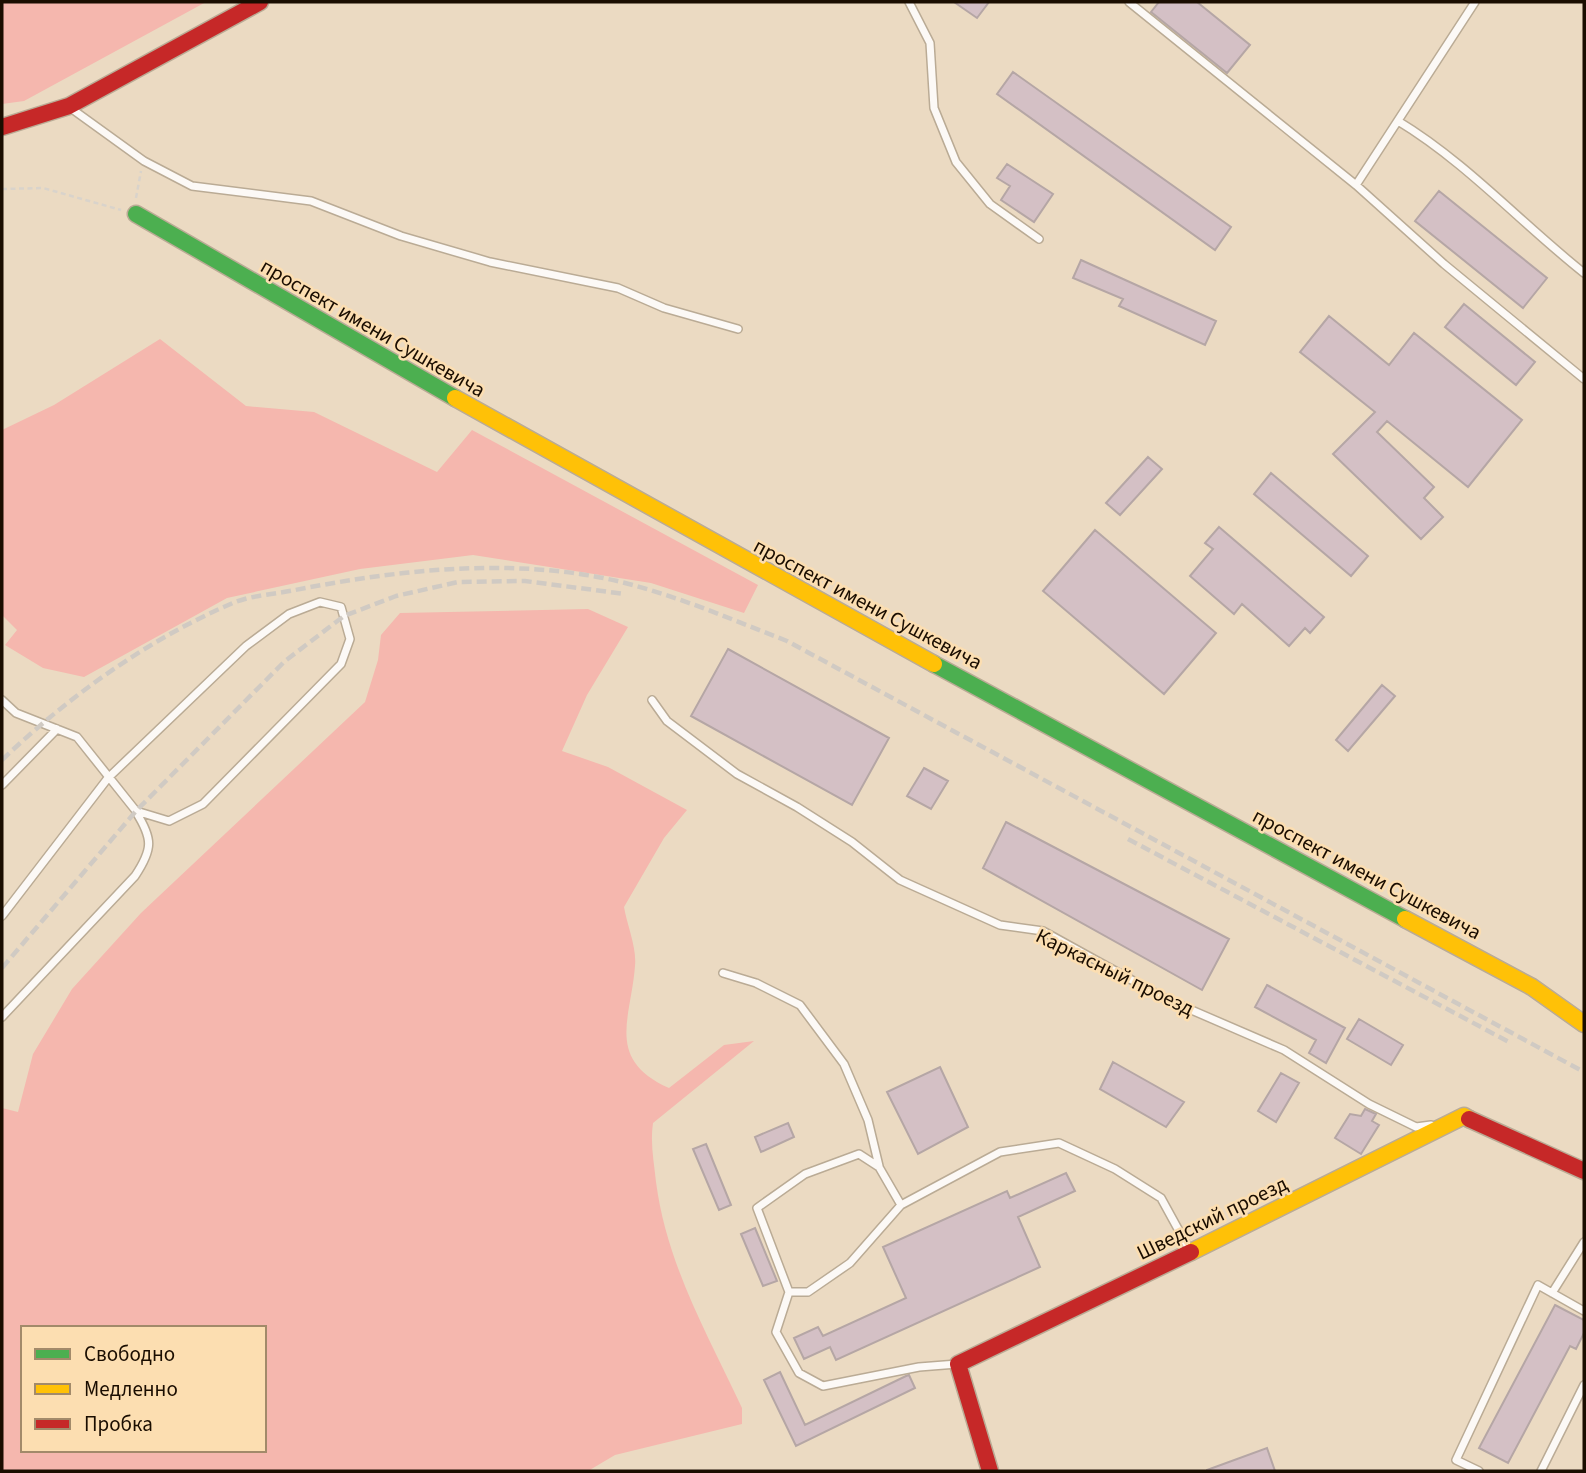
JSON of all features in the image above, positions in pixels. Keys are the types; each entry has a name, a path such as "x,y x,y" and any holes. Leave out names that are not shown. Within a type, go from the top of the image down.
{"street":[{"path":"2,128 69,107 260,2"},
{"name":"проспект имени Сушкевича","path":"136,214 376,356 774,577 1532,987 1584,1024"},
{"path":"1452,1122 1464,1116 1584,1171"},
{"name":"Шведский проезд","path":"958,1364 1452,1122"},
{"path":"958,1364 990,1471"}],"lane":[{"path":"909,2 930,44 934,108 956,162 990,204 1039,239"},
{"path":"1129,2 1356,185 1444,264 1584,379"},
{"path":"1356,185 1475,2"},
{"path":"69,107 144,161 191,186 310,201 401,236 490,262 618,288 664,308 738,329"},
{"path":"1398,121 1430,140 1530,230 1584,274"},
{"path":"2,916 108,778 246,646 289,614 320,602 341,607 350,639 341,664 203,804 169,821 136,811"},
{"path":"2,700 16,713 77,737 136,811 148,832 149,855 135,876 2,1017"},
{"name":"Каркасный проезд","path":"652,700 667,721 737,774 797,807 852,842 900,880 1000,925 1042,931 1166,999 1284,1050 1369,1104 1416,1126 1452,1122"},
{"path":"2,785 57,729"},
{"path":"723,973 756,984 800,1005 844,1065 868,1120 879,1167 901,1205"},
{"path":"789,1292 808,1292 850,1263 901,1205 1000,1152 1059,1143 1115,1169 1161,1198 1180,1228 1190,1252"},
{"path":"879,1167 859,1154 805,1174 757,1208 789,1292 776,1332 799,1373 823,1386 919,1367 958,1364"},
{"path":"1552,1293 1584,1242"},
{"path":"1479,1471 1456,1460 1538,1285 1584,1311"},
{"path":"1541,1471 1584,1385"}],"path":[{"path":"2,189 44,188 136,214 136,191 144,161"}],"shaded area":[{"path":"2,2 206,2 24,101 2,104"},
{"path":"160,339 246,406 314,412 437,472 472,430 758,585 744,613 651,583 473,555 360,569 227,598 84,677 43,668 5,645 17,630 2,615 2,430 54,405"},
{"path":"588,609 628,627 587,695 562,751 608,767 687,810 664,838 624,907 635,959 626,1036 629,1051 636,1064 649,1077 669,1088 724,1045 754,1041 653,1123 652,1138 656,1182 669,1242 690,1298 742,1408 742,1424 615,1455 588,1471 2,1471 2,1108 18,1112 33,1054 72,989 141,913 365,702 378,660 381,635 400,613"}],"building":[{"path":"954,2 989,2 977,18"},
{"path":"1159,2 1197,2 1250,45 1227,73 1151,12"},
{"path":"1013,72 1231,227 1215,250 997,94"},
{"path":"1007,164 1053,194 1034,222 1001,200 1010,186 997,178"},
{"path":"1439,191 1547,278 1523,308 1415,221"},
{"path":"1081,260 1216,321 1205,345 1119,306 1123,299 1073,278"},
{"path":"1464,304 1535,362 1516,385 1445,327"},
{"path":"1329,316 1389,365 1414,333 1522,420 1468,487 1387,421 1377,432 1434,487 1424,498 1443,517 1421,539 1333,454 1375,412 1300,352"},
{"path":"1148,457 1162,469 1120,515 1106,503"},
{"path":"1271,473 1368,556 1351,576 1254,494"},
{"path":"1219,527 1324,617 1310,633 1305,628 1289,646 1242,604 1234,614 1190,576 1213,549 1205,543"},
{"path":"1095,530 1216,633 1164,694 1043,591"},
{"path":"728,649 889,738 852,805 691,716"},
{"path":"1382,685 1395,696 1348,751 1336,740"},
{"path":"924,768 948,781 931,809 907,796"},
{"path":"1006,822 1229,939 1202,990 983,868"},
{"path":"1267,985 1345,1028 1326,1063 1309,1053 1316,1040 1255,1007"},
{"path":"1359,1019 1403,1045 1391,1065 1347,1039"},
{"path":"1113,1062 1184,1102 1166,1127 1100,1089"},
{"path":"940,1067 968,1127 918,1154 887,1092"},
{"path":"1281,1073 1299,1083 1276,1122 1258,1111"},
{"path":"1365,1109 1376,1114 1372,1121 1379,1125 1361,1154 1335,1138 1350,1114 1361,1116"},
{"path":"788,1123 794,1137 761,1152 755,1137"},
{"path":"706,1144 731,1205 719,1210 693,1149"},
{"path":"1066,1173 1075,1191 1018,1217 1040,1267 836,1360 830,1347 804,1359 794,1338 818,1327 823,1336 906,1298 883,1247 1007,1191 1010,1198"},
{"path":"755,1228 777,1281 763,1286 741,1234"},
{"path":"1555,1305 1584,1320 1584,1333 1576,1349 1570,1346 1508,1463 1479,1448"},
{"path":"780,1372 805,1425 906,1376 909,1375 915,1388 796,1446 764,1380"},
{"path":"1267,1448 1275,1471 1207,1471 1207,1470"}],"railway":[{"path":"2,760 54,714 110,671 201,617 240,600 366,578 437,570 509,568 607,579 659,593 787,641 1584,1072"},
{"path":"2,968 136,811 285,661 344,616 396,596 458,582 525,581 625,594"},
{"path":"1128,839 1509,1042"}],"traffic: fast":[{"path":"136,214 455,398"},
{"path":"934,664 1405,919"}],"traffic: slow":[{"path":"455,398 934,664"},
{"path":"1405,919 1532,987 1584,1024"},
{"path":"1191,1252 1464,1116 1469,1119"}],"traffic: jam":[{"path":"2,127 69,106 260,2"},
{"path":"1469,1119 1584,1171"},
{"path":"990,1471 958,1364 1191,1252"}]}
